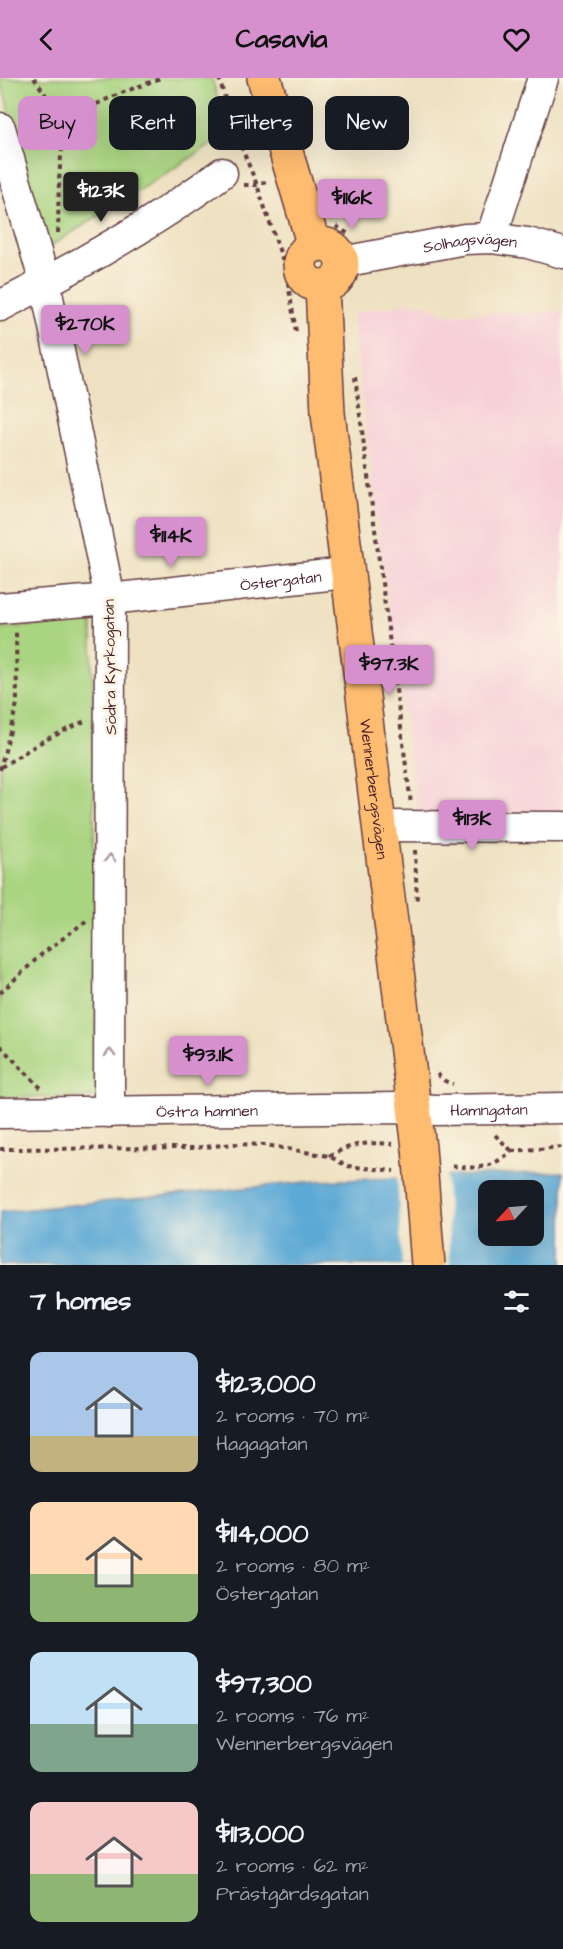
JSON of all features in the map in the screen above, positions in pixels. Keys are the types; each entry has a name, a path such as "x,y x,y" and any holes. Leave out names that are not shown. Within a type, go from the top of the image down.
{"main road":[{"path":"264,78 321,232 302,256 302,272 312,284 346,268"},
{"name":"Wennerbergsvägen","path":"346,268 328,413 346,573 381,826 415,1109 407,1146 428,1265"}],"street":[{"path":"490,238 543,78"},
{"name":"Södra Kyrkogatan","path":"0,128 53,279 110,599 109,1112"},
{"path":"0,306 53,279 192,195 222,173"},
{"name":"Solhagsvägen","path":"346,268 465,238 490,238 528,243 563,253"},
{"name":"Östergatan","path":"8,607 110,599 346,573"},
{"path":"381,826 563,827"},
{"name":"Hamngatan","path":"415,1109 563,1108"},
{"name":"Östra hamnen","path":"0,1113 415,1109"}],"path":[{"path":"34,78 47,96"},
{"path":"97,105 161,78"},
{"path":"219,78 234,129 258,184"},
{"path":"53,279 62,150"},
{"path":"321,232 336,226 349,234 364,236 369,242 346,268"},
{"path":"354,374 414,827 417,909"},
{"path":"0,769 17,704 8,607"},
{"path":"0,769 43,741 109,710"},
{"path":"0,993 42,954 87,920 111,911"},
{"path":"0,1046 65,1113"},
{"path":"329,1156 345,1148 366,1142 407,1146"},
{"path":"0,1149 193,1148 234,1144 265,1145 329,1156 347,1166 394,1170"},
{"path":"452,1166 479,1168 497,1162 512,1151 563,1147"}],"shaded area":[{"path":"412,302 428,305 445,314 563,312 563,815 429,815 417,809 352,317 357,312"}],"green space":[{"path":"0,78 212,78 217,96 208,96 208,147 49,247 21,150 97,150 97,96 18,96 18,140"},
{"path":"92,622 97,1098 0,1097 0,628"}],"water":[{"path":"563,1172 563,1265 0,1265 0,1212 317,1181"}],"pier":[{"path":"446,1173 450,1265 402,1265 397,1174"}]}
